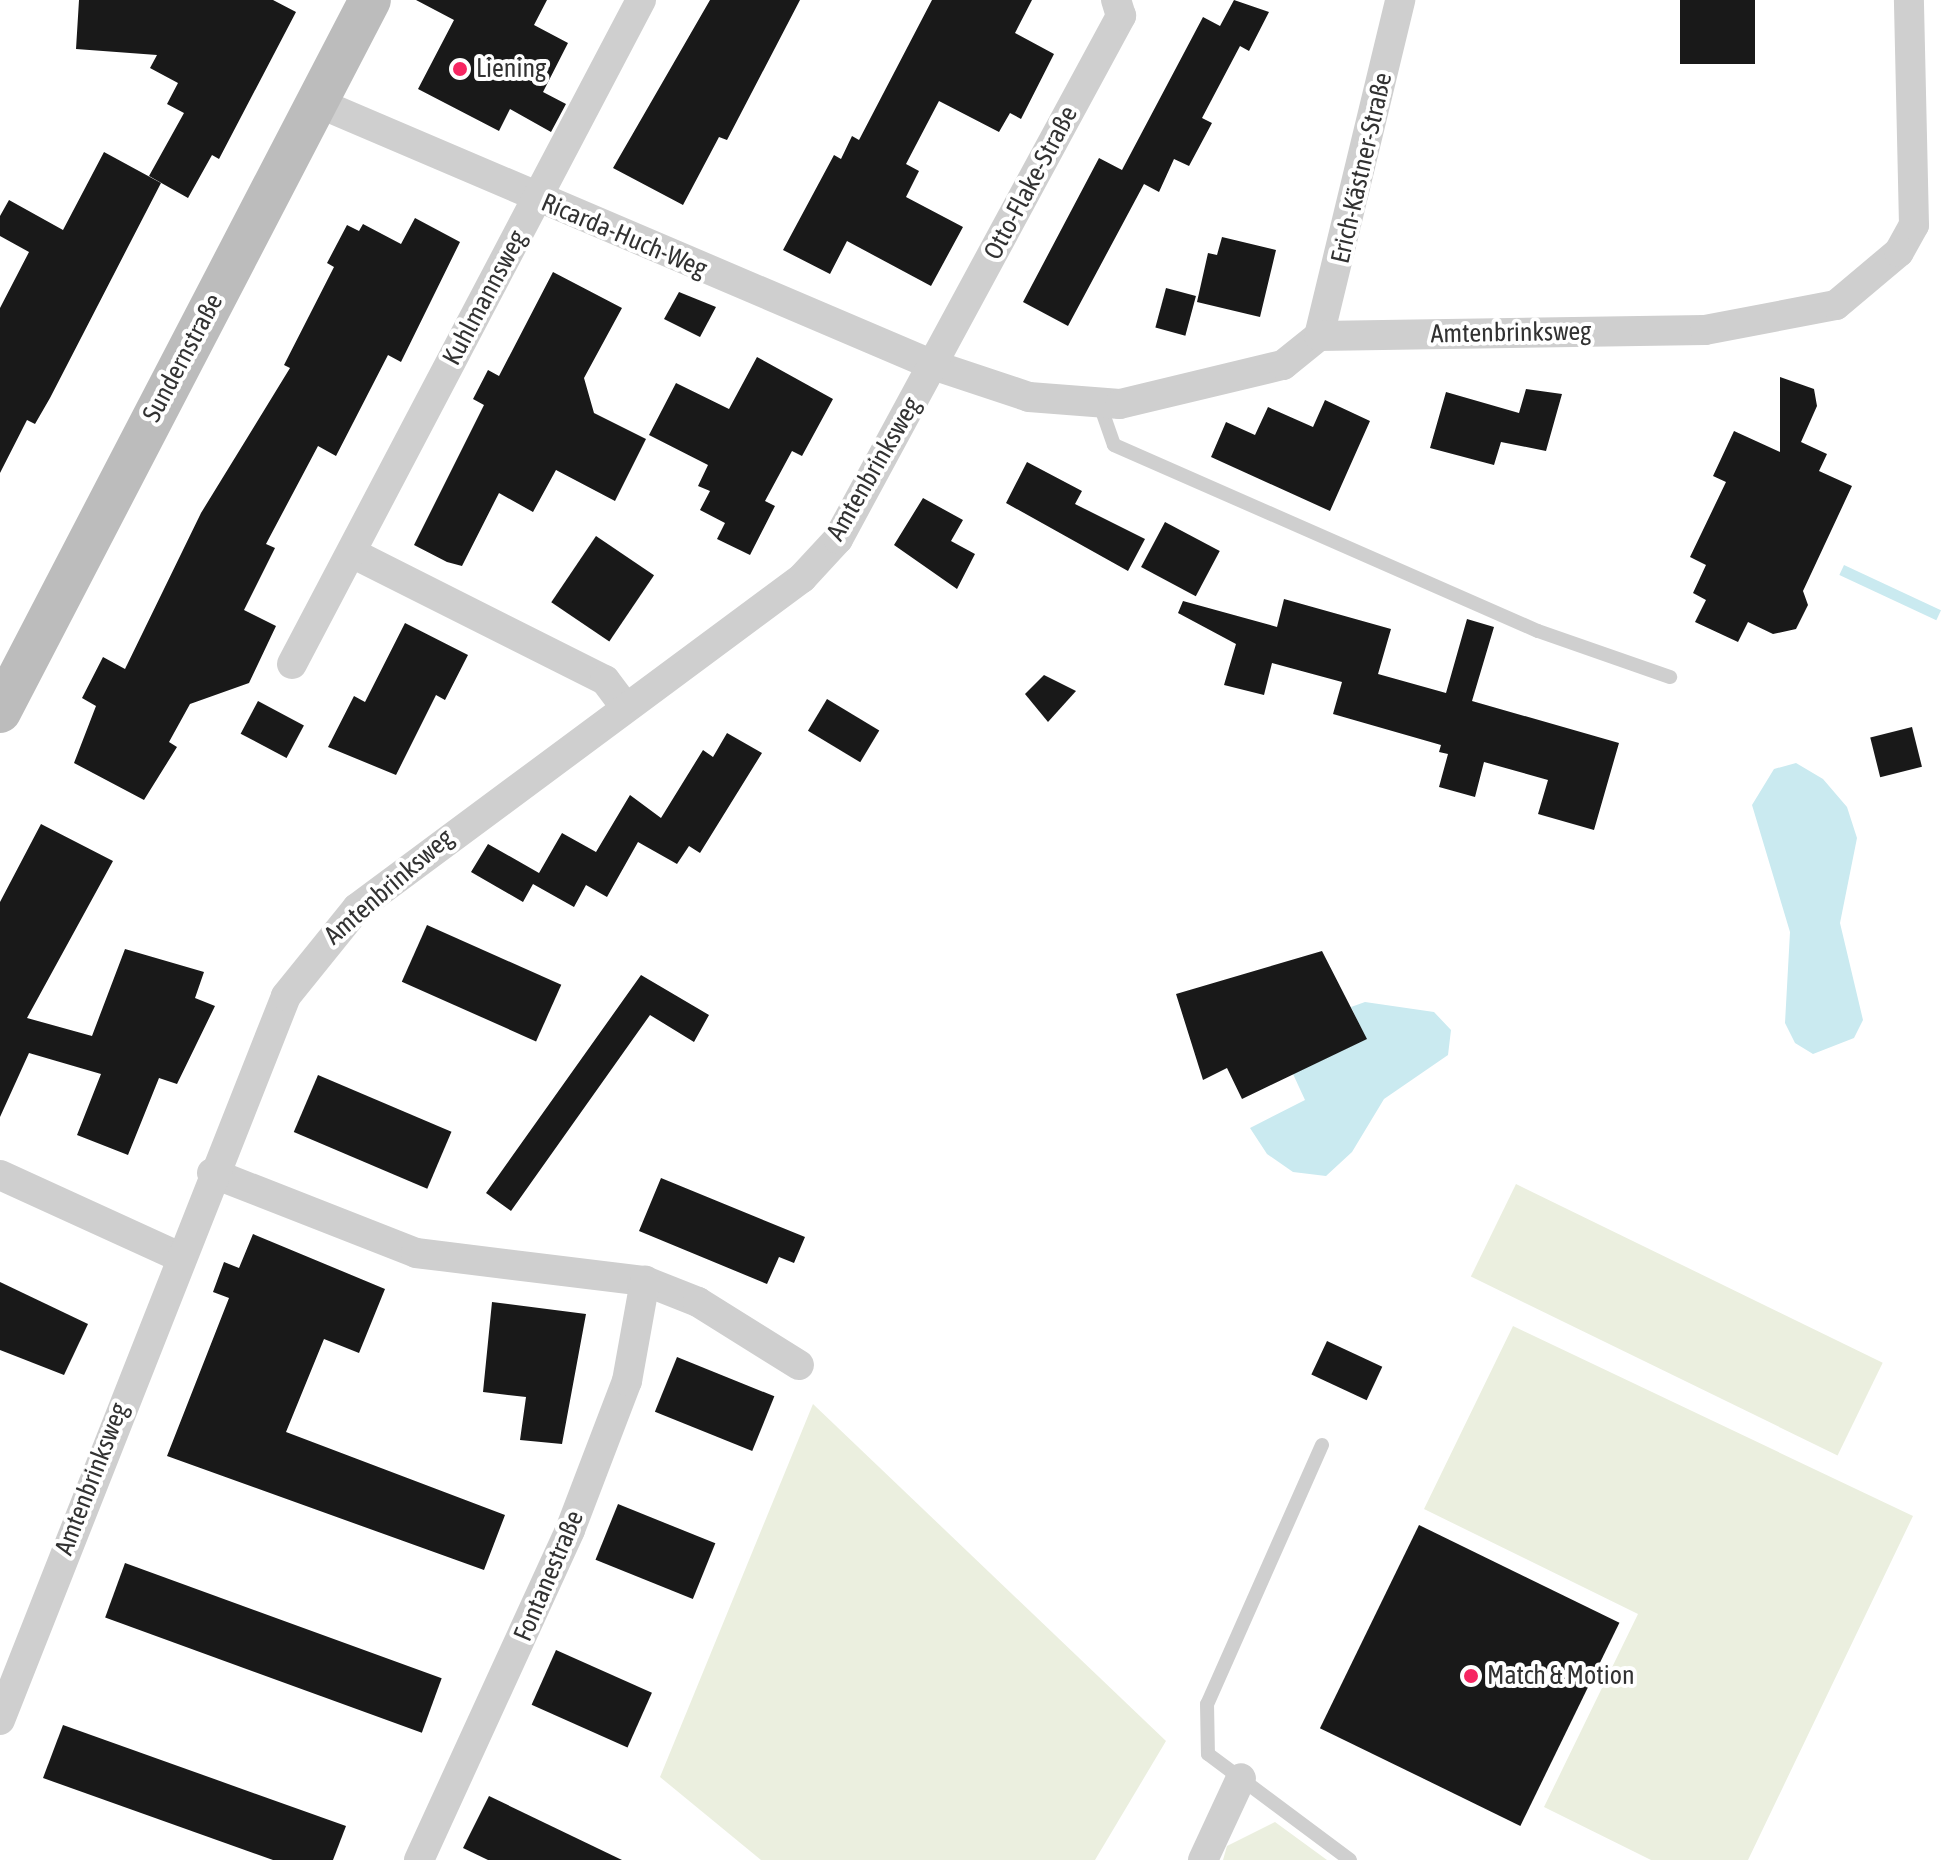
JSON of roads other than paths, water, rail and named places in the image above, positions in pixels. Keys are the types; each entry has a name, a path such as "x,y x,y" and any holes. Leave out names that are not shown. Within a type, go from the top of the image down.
{"street":[{"name":"Kuhlmannsweg","path":"292,664 641,0"},
{"name":"Otto-Flake-Straße","path":"933,365 1121,16 1116,0"},
{"name":"Erich-Kästner-Straße","path":"1319,336 1400,0"},
{"name":"Amtenbrinksweg","path":"1319,336 1705,330 1836,305 1899,252 1914,225 1909,0"},
{"name":"Sundernstraße","path":"0,712 366,1"},
{"name":"Ricarda-Huch-Weg","path":"316,102 537,199 933,365"},
{"path":"933,365 1029,397 1100,405 1174,396 1283,365 1319,336"},
{"name":"Amtenbrinksweg","path":"0,1720 263,1044 315,952 357,908 480,810 802,578 838,539 933,365"},
{"path":"352,553 605,680 625,707"},
{"path":"212,1173 416,1253 645,1281 698,1302 799,1365"},
{"path":"0,1175 178,1256"},
{"name":"Fontanestraße","path":"419,1860 570,1530 627,1381 645,1281"},
{"path":"1203,1860 1241,1778"}],"lane":[{"path":"1100,405 1114,445 1538,631 1670,677"},
{"path":"1322,1445 1207,1704 1208,1754 1350,1860"}],"water":[{"path":"1844,565 1941,610 1936,620 1839,575"},
{"path":"1796,763 1823,779 1847,807 1857,838 1840,923 1863,1020 1854,1038 1813,1054 1795,1043 1785,1023 1790,932 1752,805 1774,769"},
{"path":"1365,1002 1434,1012 1451,1030 1448,1055 1384,1099 1352,1152 1326,1176 1293,1172 1267,1154 1250,1128 1305,1100 1293,1074 1366,1039 1351,1007"}],"place":[{"name":"Liening","path":"460,69"},
{"name":"Match & Motion","path":"1471,1676"}]}
